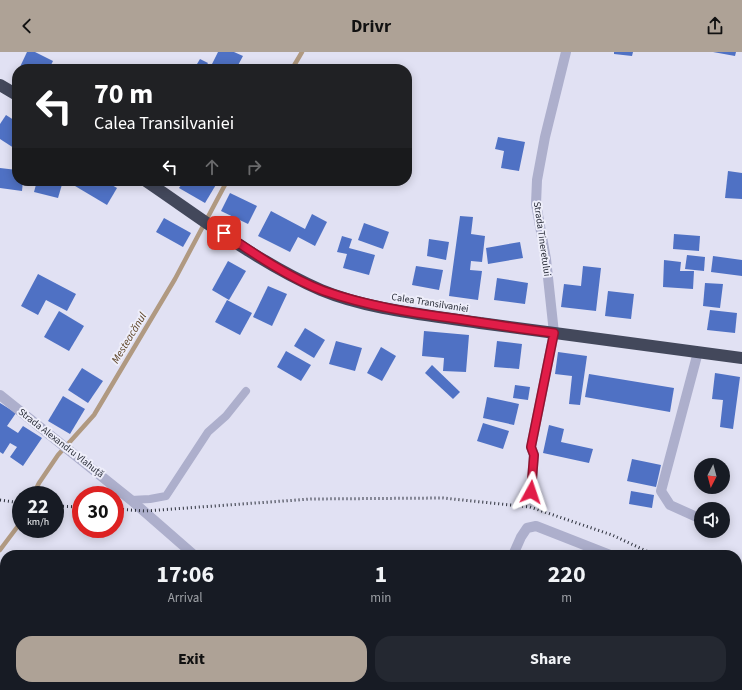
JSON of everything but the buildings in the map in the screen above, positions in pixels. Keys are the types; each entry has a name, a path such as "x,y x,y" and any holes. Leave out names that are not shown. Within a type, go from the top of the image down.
{"highway":[{"path":"0,84 12,92"},
{"name":"Calea Transilvaniei","path":"153,186 266,260 322,290 355,301 397,311 742,358"}],"street":[{"name":"Strada Tineretului","path":"531,492 534,455 531,447 554,333 546,259 536,204 536,180 566,52"},
{"path":"694,516 670,505 661,492 698,352"},
{"name":"Strada Alexandru Vlahuță","path":"0,395 131,500 188,550"},
{"path":"515,550 527,528 536,526 597,550"}],"lane":[{"path":"131,500 166,496 208,432 226,416 246,391"}],"waterway":[{"name":"Mesteacănul","path":"295,64 302,52"},
{"name":"Mesteacănul","path":"38,486 58,455 94,415 175,279 224,186"},
{"name":"Mesteacănul","path":"0,550 12,534"}],"railway":[{"path":"124,510 145,511 311,499 443,498 530,507 612,535 644,550"},
{"path":"0,500 12,502"},
{"path":"64,506 72,507"}],"route":[{"path":"224,233 266,260 298,278 322,290 355,301 397,311 554,333 531,447 534,455 531,492"}]}
